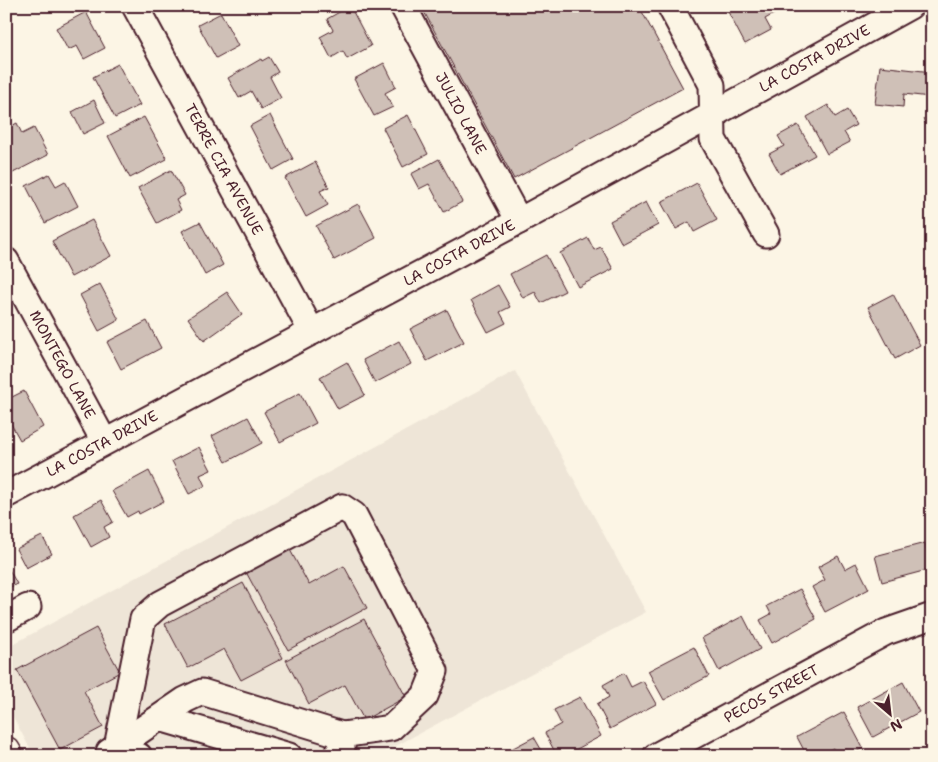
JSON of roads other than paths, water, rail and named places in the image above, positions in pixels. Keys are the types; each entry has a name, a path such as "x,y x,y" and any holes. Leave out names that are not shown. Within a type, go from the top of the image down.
{"main road":[{"path":"6,751 9,756"}],"street":[{"name":"TERRE CIA AVENUE","path":"135,6 312,332"},
{"name":"JULIO LANE","path":"403,6 519,221"},
{"path":"670,6 712,85 713,139 766,234"},
{"name":"LA COSTA DRIVE","path":"6,495 519,221 910,6"},
{"name":"MONTEGO LANE","path":"6,261 104,441"},
{"path":"342,507 354,516 435,671 425,696 392,728 339,745 202,692 185,700 160,718 119,753 143,619 160,604 342,507"},
{"path":"6,619 28,607"},
{"name":"PECOS STREET","path":"656,756 886,632 932,616"},
{"path":"160,718 289,756"}]}
